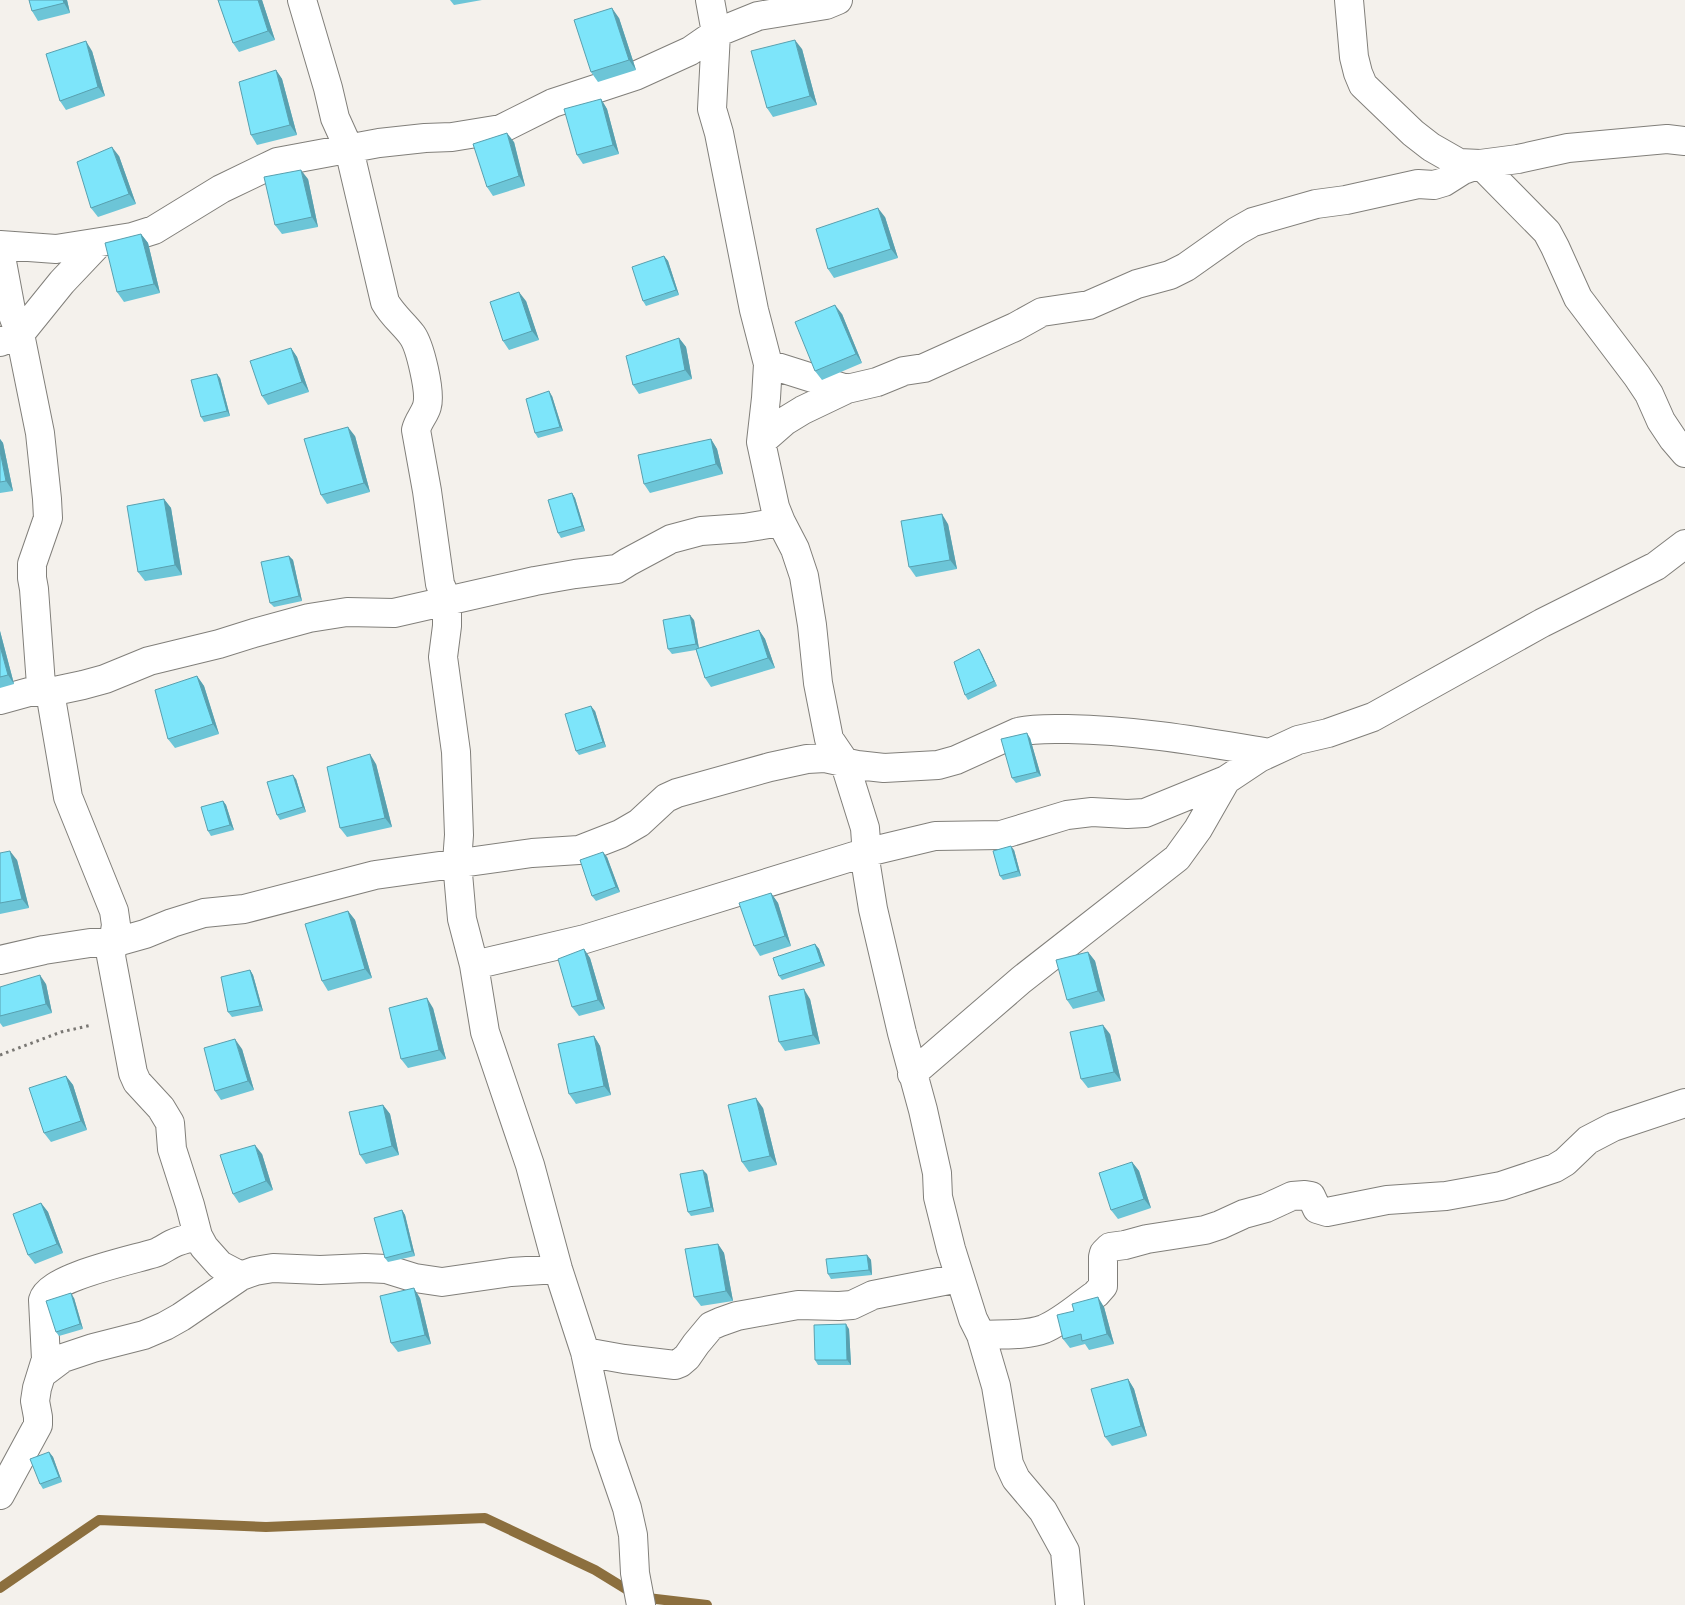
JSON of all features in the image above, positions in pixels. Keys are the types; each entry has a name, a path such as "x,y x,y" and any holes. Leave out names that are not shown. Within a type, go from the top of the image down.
{"street":[{"path":"302,0 335,118 349,149 385,302 392,314 412,335 425,378 428,395 427,407 417,423 416,430 440,584 446,600 443,657 456,752 458,862 462,919 474,965 485,1032 530,1165 558,1269 584,1352 605,1444 627,1508 633,1535 635,1573 641,1605"},
{"path":"710,0 716,33 712,109 719,132 754,310 768,364 761,442 775,507 795,548 804,576 812,625 818,683 829,739 844,761 866,828 864,853 873,909 912,1074 927,1128 937,1173 938,1197 959,1278 973,1319 982,1335 996,1386 1010,1464 1016,1480 1043,1511 1065,1551 1070,1605"},
{"path":"0,245 56,249 132,237 154,230 221,189 277,162 380,143 452,137 501,129 553,103 635,76 690,51 716,33 758,16 826,5 838,0"},
{"path":"1348,0 1354,57 1363,85 1431,147 1459,163 1480,164 1518,159 1568,148 1667,139 1685,140"},
{"path":"761,442 797,414 848,389 924,368 1015,327 1042,312 1089,304 1138,284 1170,275 1186,267 1237,230 1253,222 1316,204 1346,200 1418,184 1434,185 1444,182 1463,170 1480,164"},
{"path":"1480,164 1547,232 1578,298 1638,376 1649,394 1661,421 1673,440 1685,453"},
{"path":"10,338 98,243"},
{"path":"0,251 11,310 10,338 40,433 48,518 32,564 32,578 41,685 50,692"},
{"path":"768,364 848,389"},
{"path":"0,700 29,692 50,692 105,679 149,661 309,618 346,612 394,613 535,581 617,569 671,539 701,531 744,528 781,522"},
{"path":"474,965 585,939 864,853 935,836 1001,835 1067,815 1092,812 1145,813 1226,780 1259,758 1298,740 1328,733 1373,717 1542,623 1656,566 1685,544"},
{"path":"50,692 68,797 114,911 116,926 111,956 133,1073 137,1082 162,1108 170,1123 172,1150 198,1236 204,1247 220,1265 241,1276"},
{"path":"0,960 44,950 113,943 204,913 244,909 272,900 375,875 532,852 578,850 620,834 640,823 666,798 677,793 770,767 807,759 825,758 857,765 884,768 938,765 956,760 1018,732 1029,729 1085,730 1165,736 1270,753"},
{"path":"912,1074 1021,980 1177,858 1198,829 1226,780"},
{"path":"982,1335 1043,1329 1057,1322 1101,1289 1103,1286 1103,1256 1110,1247 1205,1230 1244,1214 1266,1208 1292,1196 1311,1196 1317,1209 1327,1212 1387,1200 1446,1196 1502,1186 1555,1168 1565,1162 1588,1140 1613,1127 1685,1103"},
{"path":"0,1495 38,1425 37,1388 43,1374 46,1359 43,1300 48,1292 54,1286 70,1279 118,1262 154,1253 173,1243 198,1236"},
{"path":"43,1374 63,1358 144,1335 165,1326 241,1276 255,1271 273,1268 320,1270 386,1269 415,1278 442,1282 511,1272 558,1269"},
{"path":"584,1352 675,1365 687,1357 712,1326 737,1316 798,1304 852,1305 873,1296 959,1278"}],"path":[{"path":"0,1055 62,1032 124,1020"}],"building":[{"path":"29,0 63,0 64,3 32,11"},
{"path":"218,0 258,0 268,31 233,43"},
{"path":"612,8 629,60 591,72 574,20"},
{"path":"795,40 810,96 767,108 751,51"},
{"path":"86,41 98,87 60,101 46,54"},
{"path":"276,70 290,125 251,135 239,82"},
{"path":"601,99 613,145 577,155 564,109"},
{"path":"507,133 519,176 487,187 473,144"},
{"path":"112,147 129,194 91,208 77,162"},
{"path":"301,170 312,217 275,225 264,177"},
{"path":"878,208 891,249 828,269 816,229"},
{"path":"141,234 154,284 117,292 105,243"},
{"path":"664,256 676,290 643,301 632,267"},
{"path":"519,292 532,331 503,341 490,302"},
{"path":"835,305 856,354 815,371 795,322"},
{"path":"679,338 685,370 633,385 626,356"},
{"path":"291,348 302,382 262,396 250,361"},
{"path":"217,374 227,411 201,417 191,380"},
{"path":"549,391 560,427 535,433 526,399"},
{"path":"348,427 364,483 321,495 304,439"},
{"path":"711,439 716,464 644,484 638,455"},
{"path":"0,451 6,481 0,482"},
{"path":"572,493 582,526 558,533 548,500"},
{"path":"164,499 175,565 138,572 127,506"},
{"path":"942,514 950,560 909,567 901,521"},
{"path":"289,556 299,596 270,603 261,562"},
{"path":"690,615 696,644 668,649 663,620"},
{"path":"759,630 768,658 705,678 696,649"},
{"path":"0,646 8,675 0,677"},
{"path":"979,649 994,681 965,695 954,662"},
{"path":"197,676 213,724 168,739 155,690"},
{"path":"591,706 603,742 576,751 565,714"},
{"path":"1027,733 1037,772 1012,778 1001,739"},
{"path":"370,754 385,818 340,828 327,767"},
{"path":"293,775 303,807 277,815 267,782"},
{"path":"223,801 230,825 208,831 201,807"},
{"path":"1011,846 1018,871 1000,876 993,851"},
{"path":"10,851 22,899 0,903 0,853"},
{"path":"603,852 616,887 592,896 580,860"},
{"path":"771,893 785,936 754,946 739,903"},
{"path":"348,911 365,969 322,981 305,924"},
{"path":"815,944 821,962 779,976 773,958"},
{"path":"584,949 598,1000 572,1007 558,959"},
{"path":"1088,952 1098,991 1067,1000 1056,960"},
{"path":"250,970 260,1006 228,1012 221,977"},
{"path":"40,975 46,1004 0,1016 0,987"},
{"path":"804,989 813,1035 779,1042 769,996"},
{"path":"427,998 439,1050 401,1059 389,1008"},
{"path":"1103,1025 1114,1072 1081,1079 1070,1032"},
{"path":"594,1036 604,1086 569,1094 558,1044"},
{"path":"235,1039 248,1081 215,1091 204,1048"},
{"path":"66,1076 81,1121 44,1133 29,1088"},
{"path":"756,1098 770,1156 742,1162 728,1105"},
{"path":"383,1105 392,1146 360,1155 349,1112"},
{"path":"255,1145 266,1181 233,1194 220,1155"},
{"path":"1132,1162 1144,1199 1111,1210 1099,1173"},
{"path":"703,1170 711,1207 688,1212 680,1174"},
{"path":"41,1203 57,1244 28,1255 13,1214"},
{"path":"402,1210 412,1251 385,1258 374,1218"},
{"path":"718,1244 726,1291 694,1297 685,1249"},
{"path":"867,1255 869,1270 828,1274 826,1259"},
{"path":"414,1288 425,1335 391,1343 380,1296"},
{"path":"71,1293 80,1324 56,1332 46,1301"},
{"path":"1098,1297 1107,1334 1082,1341 1081,1334 1063,1339 1057,1315 1074,1311 1072,1304"},
{"path":"846,1324 847,1360 815,1360 814,1325"},
{"path":"1128,1379 1141,1426 1105,1437 1091,1389"},
{"path":"49,1452 59,1477 40,1484 30,1459"}],"waterway":[{"path":"0,1588 99,1520 266,1527 485,1518 595,1570 639,1597 707,1605"}]}
